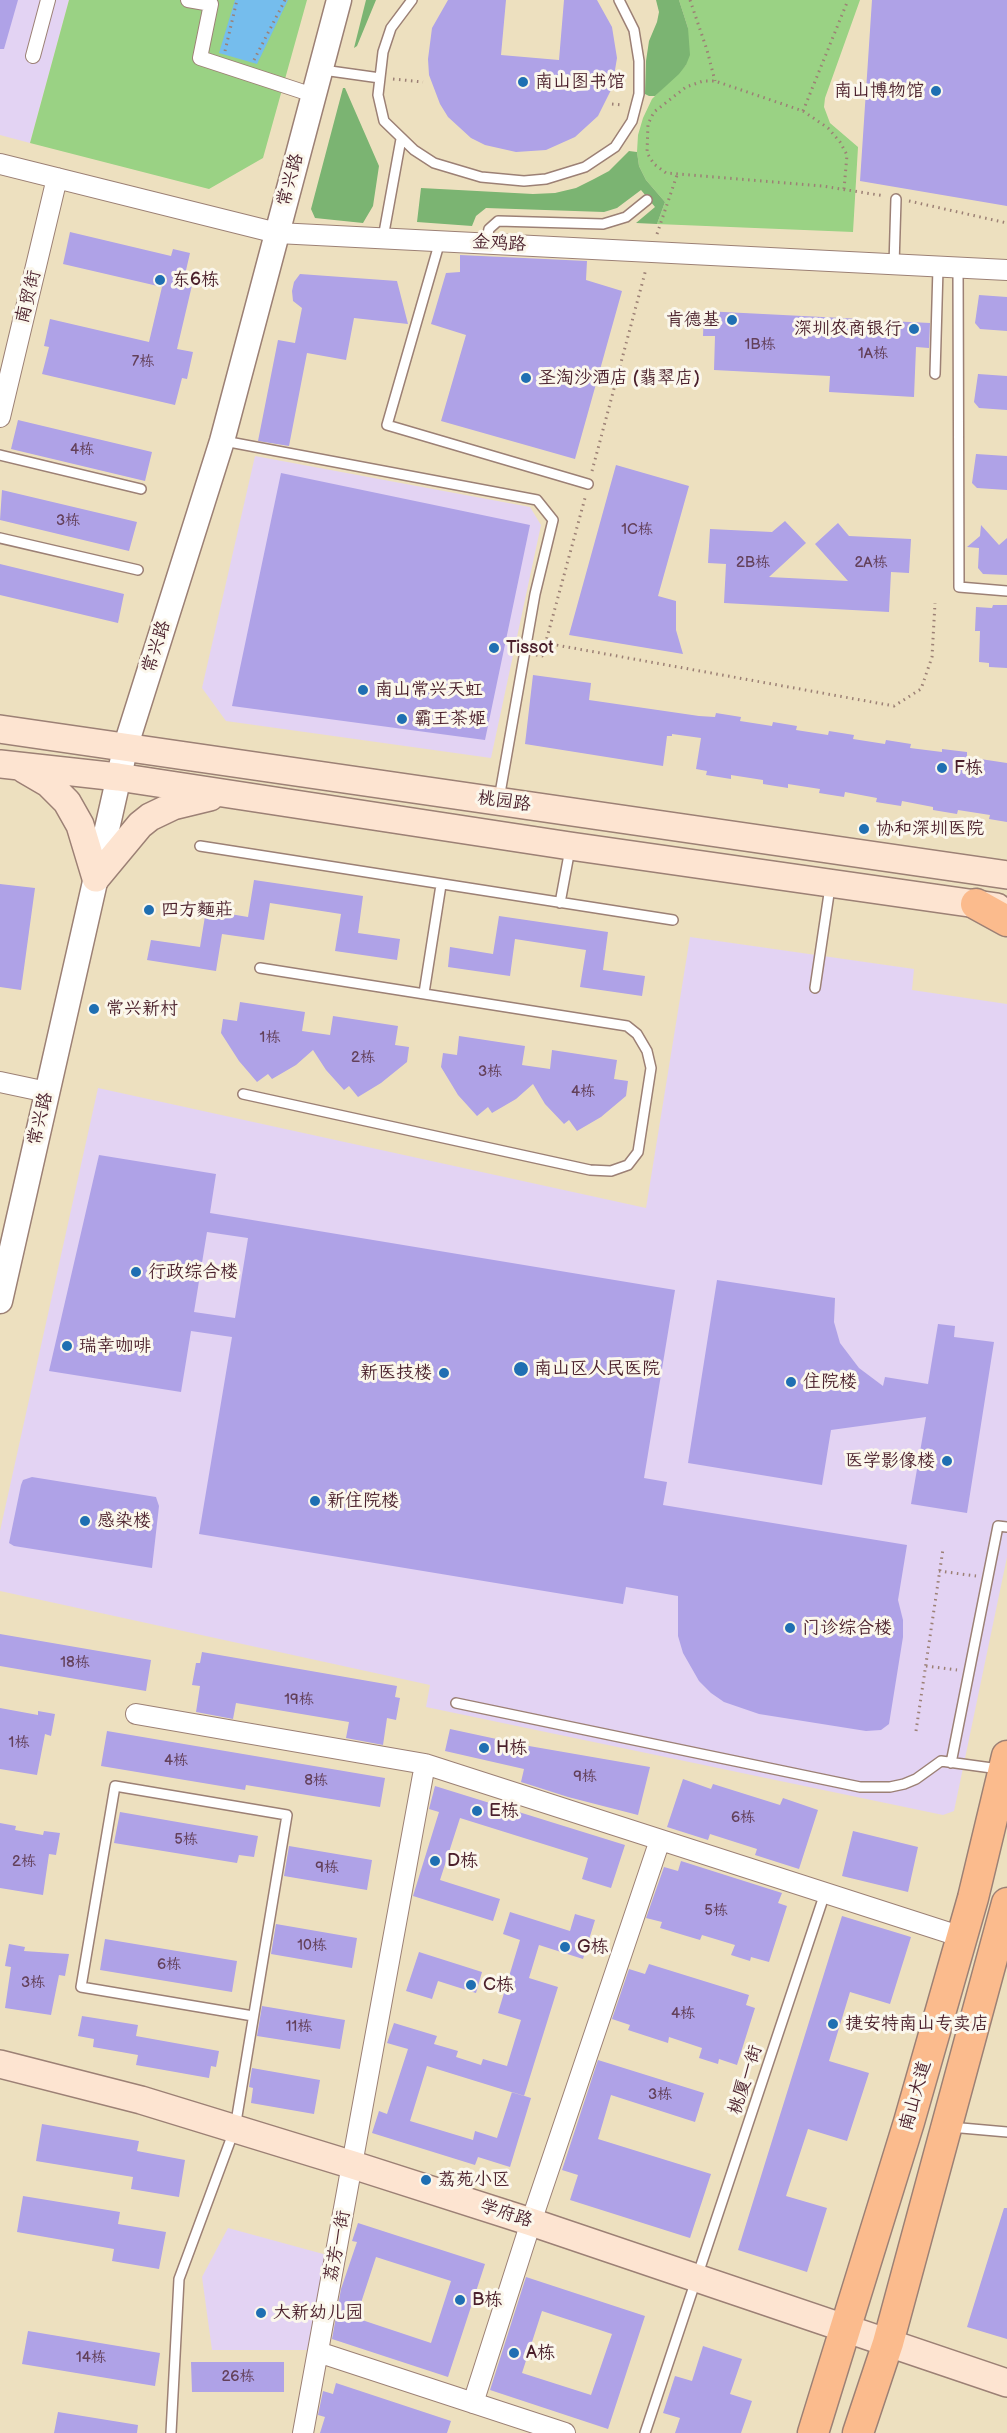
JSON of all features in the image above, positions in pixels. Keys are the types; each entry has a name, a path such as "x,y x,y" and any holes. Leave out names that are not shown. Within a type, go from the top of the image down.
{"main road":[{"name":"桃园路","path":"0,729 126,745 1007,875"},
{"name":"桃园路","path":"5,764 118,777 570,846 1007,908"},
{"path":"5,764 36,775 48,783 67,802 80,825 96,878"},
{"path":"96,878 140,825 150,817 173,806 225,794"},
{"path":"976,904 1007,921"},
{"name":"南山大道","path":"813,2433 909,2122 962,1937 1006,1763"},
{"path":"858,2433 888,2343 1006,1909"},
{"name":"学府路","path":"0,2064 141,2100 353,2165 531,2222 1007,2383"}],"street":[{"path":"33,56 48,0"},
{"path":"188,0 210,4 200,58 314,95"},
{"name":"常兴路","path":"0,1301 126,745 222,441 339,0"},
{"name":"金鸡路","path":"0,164 277,233 1007,270"},
{"name":"南贸街","path":"0,417 57,178"},
{"path":"0,1082 47,1092"},
{"path":"136,1714 425,1764 962,1937"},
{"name":"荔芳一街","path":"303,2433 425,1764"},
{"path":"473,2403 531,2222 660,1840"},
{"path":"318,2352 565,2433"}],"lane":[{"path":"412,0 398,16 387,39 378,95 384,121 414,150 434,163 458,172 506,181 546,180 567,174 602,157 625,135 635,114 639,94 637,46 634,30 619,0"},
{"path":"320,70 380,78"},
{"path":"383,238 401,139"},
{"path":"894,266 897,199"},
{"path":"486,244 489,229 498,221 603,224 626,217 647,200"},
{"path":"440,241 387,424 588,484"},
{"path":"935,374 938,268"},
{"path":"958,268 958,587 1007,591"},
{"path":"222,441 537,500 553,520 535,594 499,801"},
{"path":"0,455 141,489"},
{"path":"0,538 138,570"},
{"path":"200,846 673,920"},
{"path":"560,903 570,846"},
{"path":"815,988 831,884"},
{"path":"424,993 441,885"},
{"path":"243,1094 590,1170 611,1171 628,1166 638,1152 651,1068 647,1051 627,1026 260,968"},
{"path":"951,1762 998,1526 1007,1527"},
{"path":"456,1703 860,1787 890,1787 904,1784 916,1779 941,1761 1006,1763"},
{"path":"171,2433 179,2279 235,2128 287,1815 115,1786 81,1987 253,2016"},
{"name":"桃厦一街","path":"645,2433 825,1893"},
{"path":"948,2127 1007,2132"}],"path":[{"path":"223,57 237,0"},
{"path":"251,64 285,0"},
{"path":"690,0 715,81"},
{"path":"803,111 848,0"},
{"path":"380,78 423,82"},
{"path":"844,189 847,155 828,128 803,111 715,81 703,81 686,87 654,111 648,124 647,153 654,164 666,173 844,189 1007,223"},
{"path":"525,653 542,656 651,252 677,175"},
{"path":"545,644 894,706 921,689 932,657 935,603"},
{"path":"916,1731 943,1549"},
{"path":"939,1571 987,1578"},
{"path":"926,1666 969,1672"}],"shaded area":[{"path":"0,0 69,0 30,143 0,135"},
{"path":"255,456 530,507 541,525 491,758 226,721 202,688"},
{"name":"南山区人民医院","path":"690,937 914,969 912,990 1007,1004 1007,1557 954,1811 943,1815 426,1707 430,1685 0,1591 0,1531 98,1088 646,1208"},
{"name":"大新幼儿园","path":"228,2228 327,2255 309,2350 212,2350 202,2277"}],"green space":[{"path":"69,0 307,0 263,158 209,189 30,143"},
{"path":"366,0 376,0 357,46 354,48"},
{"path":"656,0 679,0 688,28 690,55 679,74 655,96 649,96 645,94 646,61 649,41 659,12"},
{"path":"679,0 860,0 825,98 824,107 830,123 858,147 853,232 657,224 665,202 646,180 639,166 638,135 652,99 686,65 688,28"},
{"path":"343,88 345,88 379,166 373,206 363,223 315,218 311,209"},
{"path":"629,151 637,152 639,166 646,180 665,202 657,224 636,223 655,207 641,190 617,208 604,212 486,208 476,216 472,226 417,222 421,188 533,194 555,193 576,188 609,171"}],"water":[{"path":"235,0 288,0 257,64 219,53"}],"building":[{"path":"0,0 18,0 4,49 0,49"},
{"name":"南山图书馆","path":"448,0 506,0 501,55 559,60 564,0 597,0 612,27 617,58 612,88 598,116 575,137 546,150 516,152 485,145 471,138 448,117 440,104 429,75 428,59 432,28"},
{"name":"南山博物馆","path":"872,0 1007,0 1007,206 860,181"},
{"path":"70,232 171,256 173,249 190,253 184,279 193,281 177,349 193,352 187,379 182,378 175,405 42,374 49,347 44,346 50,319 149,342 162,287 63,264"},
{"name":"圣淘沙酒店 (翡翠店)","path":"460,255 587,261 586,280 622,291 575,459 441,421 466,335 431,324 446,273 460,272"},
{"path":"300,274 397,281 408,324 354,318 346,360 307,353 289,446 258,441 278,340 295,343 302,308 293,301 292,291 294,282"},
{"path":"979,295 1007,297 1007,331 980,329 975,323"},
{"path":"704,311 862,319 861,325 889,326 889,321 930,323 929,348 916,347 914,397 829,392 830,376 714,370 715,336 703,336"},
{"path":"978,374 1007,376 1007,410 979,408 974,402"},
{"path":"18,420 152,452 145,481 11,449"},
{"path":"976,454 1007,456 1007,490 977,488 972,483"},
{"path":"616,465 689,486 658,596 676,601 676,630 683,654 569,635"},
{"path":"281,473 530,525 485,740 232,706"},
{"path":"2,490 137,522 129,551 0,520"},
{"path":"785,521 806,543 769,577 848,581 815,544 838,523 849,536 911,539 909,573 891,572 889,612 724,603 726,564 708,563 710,529 772,532"},
{"path":"981,525 999,545 1007,538 1007,575 983,574 978,568 979,548 967,547 980,536"},
{"path":"0,564 124,594 118,623 0,595"},
{"path":"993,605 1007,605 1007,668 989,667 989,663 979,662 980,631 975,631 976,607 992,608"},
{"path":"533,675 591,683 589,700 699,716 715,717 716,713 741,717 740,721 772,726 773,722 797,726 796,730 828,735 829,731 854,735 853,739 885,744 886,740 911,744 910,748 967,752 967,757 1007,763 1007,822 989,819 990,815 958,810 957,814 902,801 901,806 876,802 877,798 845,792 844,797 819,793 820,789 788,784 788,788 763,784 763,780 731,775 731,779 706,775 707,771 696,769 701,738 672,734 672,736 667,736 663,766 525,744"},
{"path":"254,880 363,896 358,933 400,939 397,960 335,951 341,914 270,903 264,940 222,934 216,971 147,960 151,940 200,947 206,910 248,917"},
{"path":"0,884 35,888 21,990 0,987"},
{"path":"499,916 608,932 603,970 645,976 642,996 580,987 586,950 515,939 510,976 448,967 450,947 493,954"},
{"path":"240,1002 305,1012 302,1031 330,1035 333,1016 398,1026 395,1045 409,1047 407,1062 381,1083 358,1097 349,1086 344,1090 326,1070 313,1050 296,1065 272,1079 268,1074 257,1082 239,1061 221,1033 223,1019 237,1021"},
{"path":"459,1036 525,1046 522,1065 550,1069 552,1050 617,1060 614,1079 628,1081 626,1096 601,1117 577,1131 569,1120 564,1124 545,1104 533,1084 516,1099 492,1113 488,1107 477,1116 458,1095 441,1067 443,1053 457,1055"},
{"path":"99,1155 216,1174 210,1213 675,1290 644,1478 667,1482 663,1505 907,1545 898,1600 903,1620 903,1637 889,1724 881,1730 866,1731 759,1714 724,1702 699,1681 683,1653 678,1636 678,1596 626,1587 623,1604 199,1534 232,1337 191,1331 181,1392 49,1371","holes":["207,1232 248,1238 235,1318 194,1312"]},
{"name":"住院楼","path":"717,1280 835,1298 834,1322 840,1343 859,1368 883,1386 885,1377 928,1384 938,1324 955,1326 954,1337 994,1342 967,1513 911,1504 926,1417 831,1430 822,1485 688,1463"},
{"name":"感染楼","path":"32,1477 156,1497 159,1506 152,1568 14,1546 9,1543 21,1485 23,1480"},
{"path":"0,1634 151,1660 146,1691 0,1666"},
{"path":"202,1652 397,1686 395,1697 400,1698 396,1720 387,1718 383,1745 346,1738 349,1722 236,1703 233,1719 196,1712 200,1686 192,1685 196,1663 200,1663"},
{"path":"0,1708 38,1715 38,1711 55,1714 51,1736 45,1734 37,1775 0,1769"},
{"path":"450,1729 529,1746 650,1767 638,1815 521,1782 524,1769 445,1751"},
{"path":"107,1731 385,1778 380,1807 246,1785 245,1790 101,1766"},
{"path":"683,1779 711,1789 713,1784 780,1805 783,1798 818,1810 799,1869 755,1855 757,1849 710,1834 708,1840 667,1827"},
{"path":"435,1786 625,1845 611,1888 582,1879 588,1858 460,1818 440,1880 500,1899 493,1921 413,1896 439,1812 429,1809"},
{"path":"120,1812 258,1836 254,1857 239,1855 237,1863 114,1843"},
{"path":"0,1823 16,1826 15,1830 43,1835 44,1831 60,1833 56,1855 49,1854 43,1895 0,1888"},
{"path":"853,1831 918,1847 908,1892 842,1876"},
{"path":"289,1846 372,1860 367,1890 284,1876"},
{"path":"681,1861 782,1893 778,1903 787,1906 769,1962 751,1957 750,1961 731,1955 735,1945 702,1935 700,1940 660,1928 662,1922 646,1918 664,1867 678,1871"},
{"path":"510,1912 570,1931 575,1914 595,1920 583,1959 539,1945 529,1978 558,1987 524,2096 531,2098 510,2167 478,2157 475,2165 372,2133 379,2111 387,2114 408,2049 387,2043 394,2023 437,2036 434,2044 458,2051 456,2057 481,2065 483,2059 507,2066 521,2020 498,2013 520,1940 503,1934","holes":["427,2066 512,2092 497,2138 475,2131 473,2140 410,2121"]},
{"path":"842,1916 911,1937 890,2004 850,1992 829,2061 869,2073 847,2141 808,2129 786,2196 827,2208 807,2272 738,2250"},
{"path":"276,1924 357,1938 352,1968 271,1954"},
{"path":"105,1939 237,1961 232,1992 100,1970"},
{"path":"9,1944 25,1947 24,1951 69,1954 65,1976 59,1975 51,2015 5,2008 11,1967 5,1966"},
{"path":"419,1952 482,1972 476,1993 438,1981 432,1999 406,1991"},
{"path":"649,1964 749,1995 746,2005 755,2008 737,2065 719,2059 718,2064 699,2058 702,2048 669,2037 668,2043 628,2030 630,2025 612,2019 629,1969 645,1974"},
{"path":"262,2006 345,2020 340,2049 257,2036"},
{"path":"82,2016 138,2025 136,2036 219,2051 216,2067 211,2066 209,2078 136,2065 138,2055 93,2047 94,2039 78,2036"},
{"path":"598,2060 704,2093 695,2122 611,2095 598,2139 711,2174 690,2238 570,2200 578,2175 562,2170"},
{"path":"252,2068 320,2080 314,2114 251,2103 253,2088 249,2087"},
{"path":"42,2124 139,2141 137,2151 185,2160 179,2197 131,2189 133,2177 36,2161"},
{"path":"23,2196 120,2212 118,2224 166,2232 159,2269 112,2261 114,2249 17,2232"},
{"path":"1004,2208 1007,2208 1007,2339 967,2327"},
{"name":"B栋","path":"358,2223 485,2264 448,2377 332,2339 341,2289 357,2242 352,2241","holes":["376,2257 451,2281 431,2343 356,2318"]},
{"name":"A栋","path":"526,2277 645,2316 608,2429 490,2390","holes":["542,2311 612,2334 591,2395 522,2373"]},
{"path":"28,2331 160,2353 155,2386 22,2364"},
{"path":"703,2346 742,2359 730,2394 752,2401 741,2433 675,2433 680,2418 663,2413 675,2376 692,2381"},
{"path":"191,2362 284,2362 284,2392 192,2392"},
{"path":"336,2383 451,2421 447,2433 320,2433 325,2417 318,2415 323,2391 333,2394"},
{"path":"58,2412 138,2425 137,2433 54,2433"}],"place":[{"name":"南山图书馆","path":"523,82"},
{"name":"南山博物馆","path":"936,91"},
{"name":"东6栋","path":"160,280"},
{"name":"肯德基","path":"732,320"},
{"name":"深圳农商银行","path":"914,329"},
{"name":"圣淘沙酒店 (翡翠店)","path":"526,378"},
{"name":"Tissot","path":"494,648"},
{"name":"南山常兴天虹","path":"363,690"},
{"name":"霸王茶姬","path":"402,719"},
{"name":"F栋","path":"942,768"},
{"name":"协和深圳医院","path":"864,829"},
{"name":"四方麵莊","path":"149,910"},
{"name":"常兴新村","path":"94,1009"},
{"name":"行政综合楼","path":"136,1272"},
{"name":"瑞幸咖啡","path":"67,1346"},
{"name":"南山区人民医院","path":"521,1369"},
{"name":"新医技楼","path":"444,1373"},
{"name":"住院楼","path":"791,1382"},
{"name":"医学影像楼","path":"947,1461"},
{"name":"新住院楼","path":"315,1501"},
{"name":"感染楼","path":"85,1521"},
{"name":"门诊综合楼","path":"790,1628"},
{"name":"H栋","path":"484,1748"},
{"name":"E栋","path":"477,1811"},
{"name":"D栋","path":"435,1861"},
{"name":"G栋","path":"565,1947"},
{"name":"C栋","path":"471,1985"},
{"name":"捷安特南山专卖店","path":"833,2024"},
{"name":"荔苑小区","path":"426,2180"},
{"name":"B栋","path":"460,2300"},
{"name":"大新幼儿园","path":"261,2313"},
{"name":"A栋","path":"514,2353"}]}
